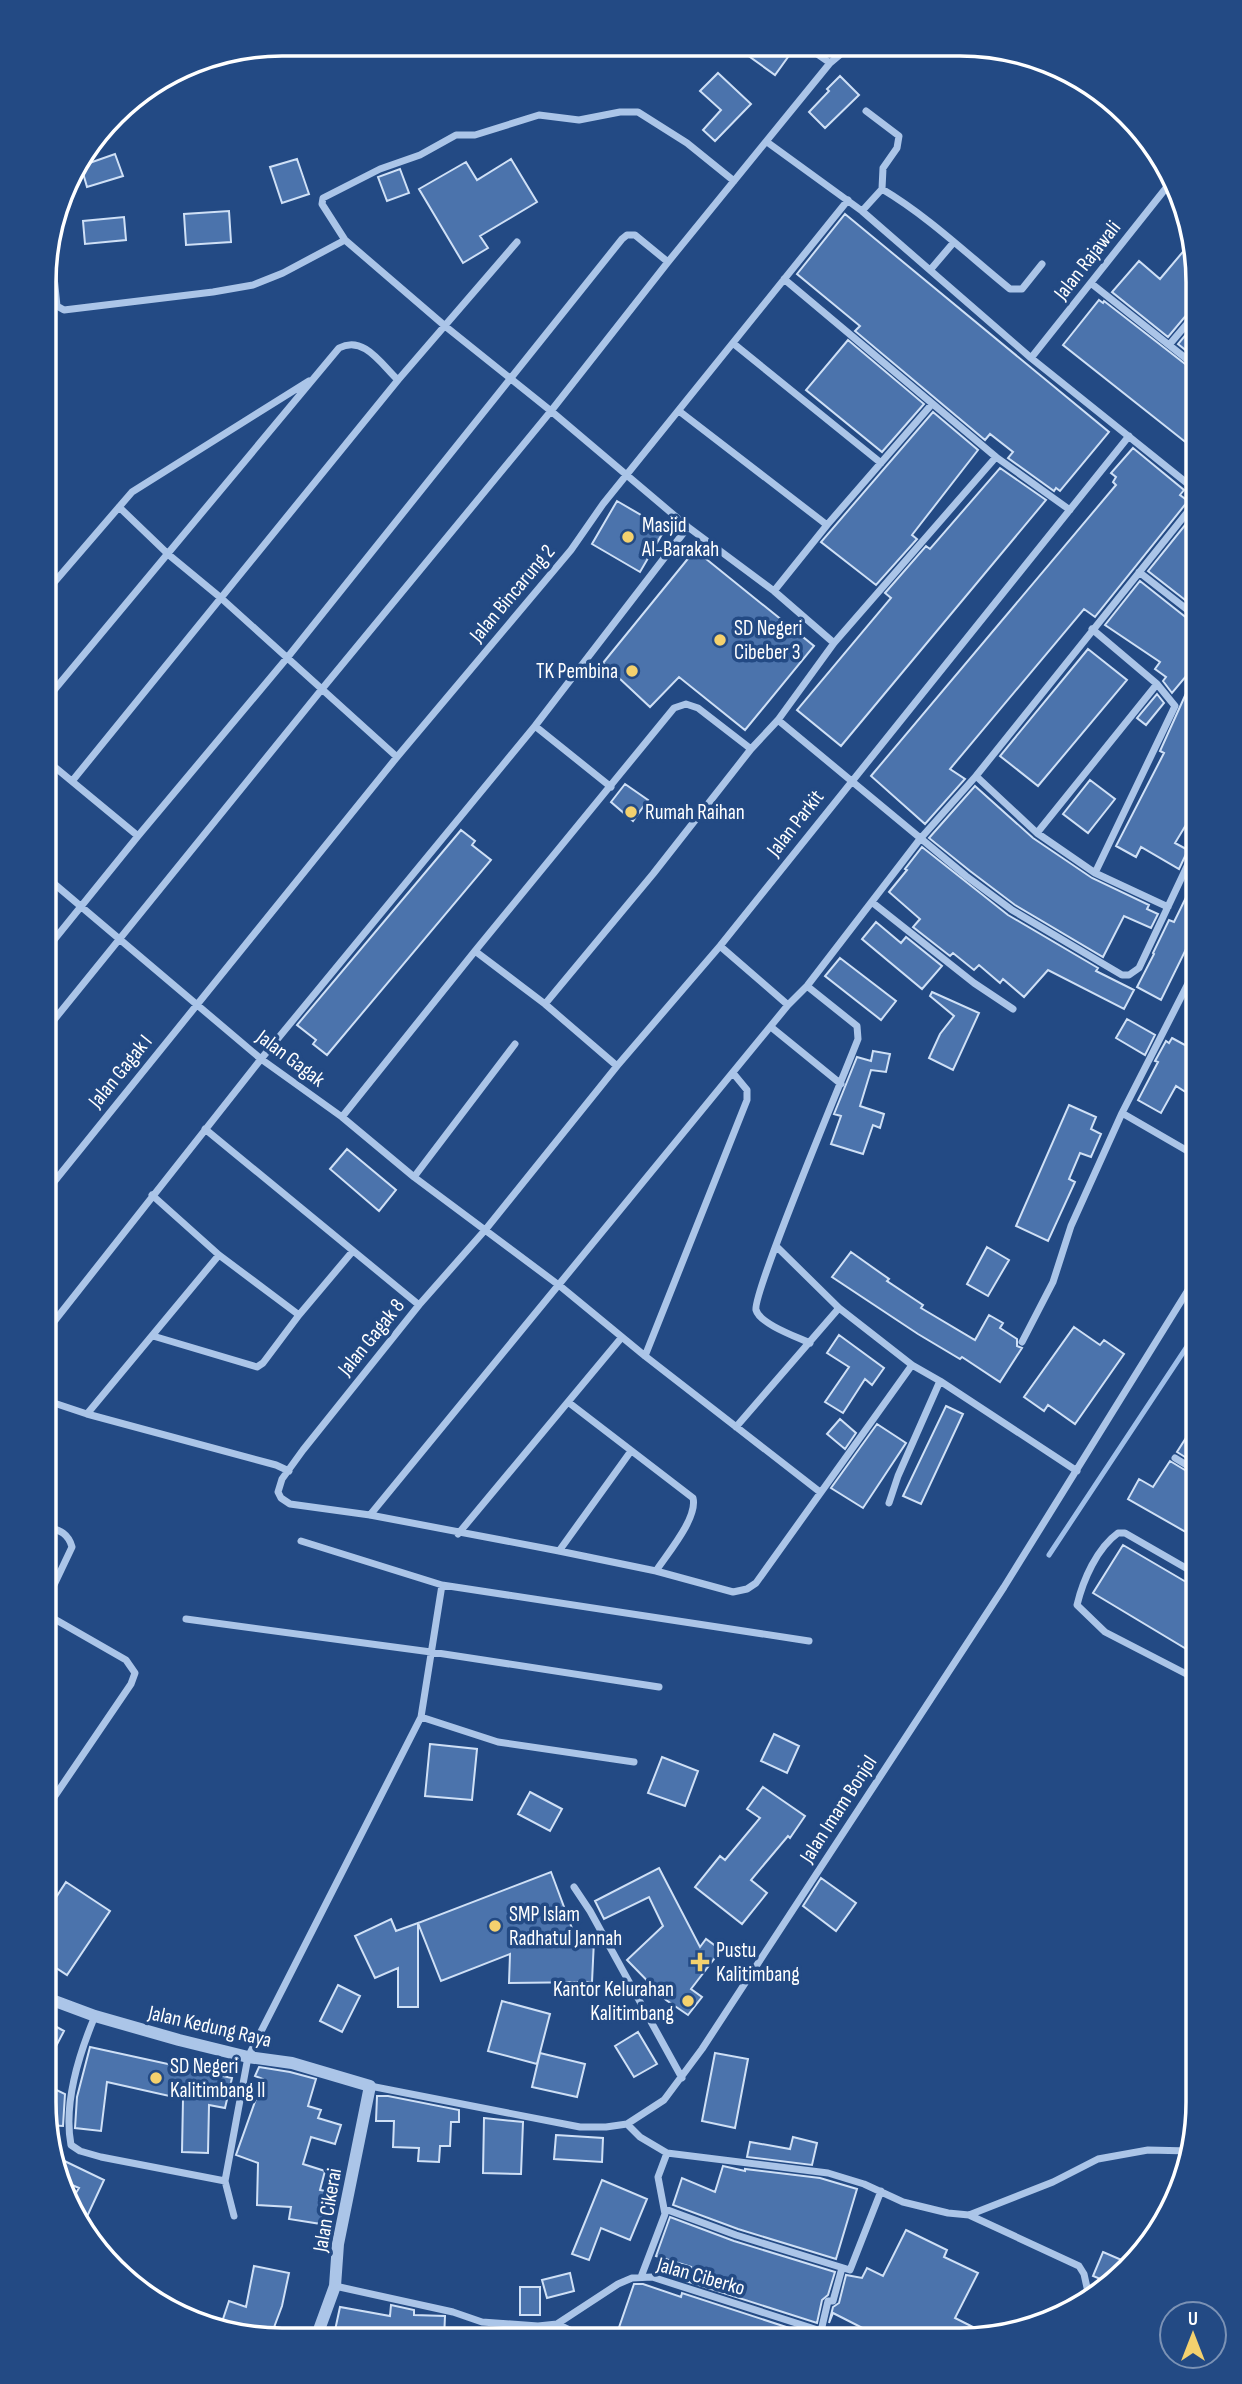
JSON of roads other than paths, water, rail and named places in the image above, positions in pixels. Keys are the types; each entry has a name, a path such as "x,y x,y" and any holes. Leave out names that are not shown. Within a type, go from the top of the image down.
{"street":[{"path":"820,56 830,63"},
{"path":"56,1018 321,689 551,411 668,262 838,56"},
{"path":"862,211 882,189 883,168 897,148 898,136 866,111"},
{"path":"734,181 687,143 638,112 579,120 540,115 475,135 456,135 420,155 380,169 326,195 323,204 345,240 445,326 688,527 774,591 834,643"},
{"path":"767,142 862,211 1031,358 1186,482"},
{"path":"882,189 907,204 1010,289 1022,289 1041,264"},
{"name":"Jalan Rajawali","path":"1031,358 1166,189"},
{"name":"Jalan Bincarung 2","path":"196,1004 397,757 571,550 626,476 848,200"},
{"path":"56,938 287,658 622,239 627,234 635,235 668,262"},
{"path":"56,296 57,306 64,310 253,285 283,273 345,240"},
{"path":"73,779 398,380 517,242"},
{"path":"931,269 954,242"},
{"path":"784,279 996,457 1070,510"},
{"path":"1091,284 1186,358"},
{"path":"1169,345 1186,325"},
{"path":"56,688 339,348 349,343 362,345 398,380"},
{"path":"734,344 881,463"},
{"path":"56,580 132,492 317,376"},
{"path":"774,591 827,525 932,404"},
{"path":"679,411 827,525"},
{"name":"Jalan Parkit","path":"486,1229 618,1066 720,946 1129,436"},
{"path":"545,1004 653,874 751,749 778,720 834,643 996,457"},
{"path":"119,508 397,757"},
{"path":"370,1516 788,1005 807,986 920,839 976,776 1186,514"},
{"path":"56,1320 261,1059 535,726 688,527"},
{"path":"1139,572 1186,609"},
{"path":"1093,629 1157,684 1175,708 1095,873"},
{"path":"1037,833 1157,684"},
{"path":"342,1117 674,708 686,704 698,708 751,749"},
{"path":"778,720 920,839 1012,910 1122,975 1129,975 1139,968 1186,870"},
{"path":"535,726 611,787"},
{"path":"56,767 138,836"},
{"path":"976,776 1037,833 1095,873 1168,906"},
{"name":"Jalan Gagak","path":"56,886 261,1059 342,1117 414,1177 560,1286 820,1492"},
{"path":"873,903 974,983 1013,1009"},
{"path":"720,946 788,1005"},
{"path":"475,951 545,1004 618,1066"},
{"path":"807,986 857,1026 858,1040 776,1246 757,1298 756,1310 761,1320 810,1343"},
{"path":"1022,1342 1053,1282 1071,1226 1122,1113 1186,988"},
{"name":"Jalan Gagak I","path":"56,1179 196,1004"},
{"path":"771,1027 841,1083"},
{"path":"414,1177 515,1044"},
{"path":"645,1356 747,1100 747,1090 733,1073"},
{"path":"1122,1113 1186,1150"},
{"path":"205,1129 419,1305"},
{"path":"152,1195 219,1255 299,1315"},
{"name":"Jalan Gagak 8","path":"289,1471 419,1305 486,1229"},
{"path":"776,1246 839,1308 912,1366 940,1381 1077,1471"},
{"path":"153,1336 257,1367 352,1252"},
{"path":"87,1414 219,1255"},
{"name":"Jalan Imam Bonjol","path":"627,2124 664,2099 682,2078 1077,1471 1186,1294"},
{"path":"736,1427 839,1308"},
{"path":"458,1534 622,1337"},
{"path":"56,1404 276,1465 289,1471 282,1479 278,1492 285,1502 656,1571 733,1591 747,1589 757,1583 912,1366"},
{"path":"889,1503 898,1476 940,1381"},
{"path":"568,1402 693,1498 691,1517 656,1571"},
{"path":"559,1552 631,1451"},
{"path":"1175,1458 1186,1465"},
{"path":"56,1529 64,1532 72,1547 56,1581"},
{"path":"1186,1568 1125,1533 1118,1533 1102,1549 1080,1591 1077,1605 1105,1632 1186,1674"},
{"path":"301,1541 442,1585 809,1641"},
{"path":"234,2216 225,2181 248,2057 421,1717 442,1585"},
{"path":"186,1619 659,1686"},
{"path":"56,1620 126,1660 135,1673 131,1684 56,1794"},
{"path":"421,1717 498,1742 634,1762"},
{"path":"574,1886 682,2078"},
{"name":"Jalan Kedung Raya","path":"56,2001 95,2016 178,2040 248,2057 292,2063 370,2086"},
{"path":"95,2016 78,2056 73,2083 69,2134 71,2145 80,2151 102,2157 225,2181"},
{"path":"370,2086 580,2127 627,2124 640,2137 665,2152 828,2173 864,2184 903,2202 969,2215 1079,2266 1087,2289"},
{"name":"Jalan Cikerai","path":"320,2328 335,2286 338,2244 370,2086"},
{"path":"969,2215 1053,2182 1098,2159 1148,2150 1181,2151"},
{"path":"641,2277 665,2209 658,2177 665,2152"},
{"path":"822,2328 828,2301 833,2301 881,2192"},
{"path":"665,2209 736,2235 846,2268"},
{"name":"Jalan Ciberko","path":"335,2286 453,2312 482,2322 521,2327 557,2324 618,2284 641,2277 652,2277 812,2328"},
{"path":"557,2324 565,2328"}],"waterway":[{"path":"1049,1555 1186,1348"}],"place":[{"name":"Masjid Al-Barakah","path":"628,537"},
{"name":"SD Negeri Cibeber 3","path":"720,640"},
{"name":"TK Pembina","path":"632,671"},
{"name":"Rumah Raihan","path":"631,812"},
{"name":"SMP Islam Radhatul Jannah","path":"495,1926"},
{"name":"Pustu Kalitimbang","path":"700,1962"},
{"name":"Kantor Kelurahan Kalitimbang","path":"688,2001"},
{"name":"SD Negeri Kalitimbang II","path":"156,2078"}]}
